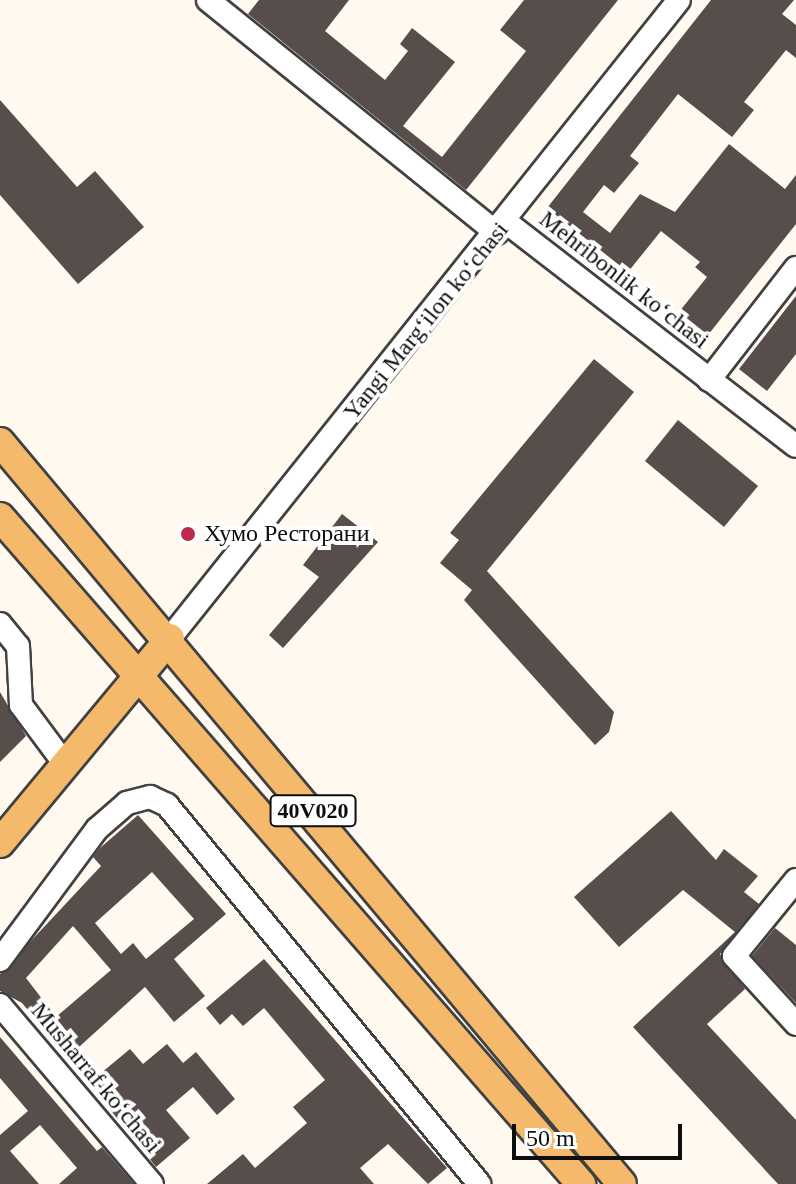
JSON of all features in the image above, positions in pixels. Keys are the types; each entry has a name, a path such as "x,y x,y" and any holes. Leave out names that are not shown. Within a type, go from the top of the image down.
{"main road":[{"name":"40V020","path":"0,442 170,638 622,1184"},
{"name":"40V020","path":"0,517 142,673 581,1184"},
{"path":"0,843 170,638"}],"street":[{"name":"Mehribonlik koʻchasi","path":"208,0 502,228 796,446"},
{"path":"230,18 244,0"},
{"name":"Yangi Margʻilon koʻchasi","path":"170,638 502,228 679,0"},
{"name":"Mehribonlik koʻchasi","path":"709,380 796,268"},
{"path":"0,624 18,646 21,705 64,763"},
{"path":"0,960 97,829 127,803 150,797 167,805 479,1184"},
{"path":"796,880 734,956 796,1024"},
{"name":"Musharraf koʻchasi","path":"0,1005 152,1184"}],"building":[{"path":"259,0 349,0 325,31 385,80 408,51 400,44 412,28 455,62 403,126 442,157 526,51 500,30 524,0 618,0 466,190 248,14"},
{"path":"711,0 794,0 782,14 796,25 796,58 786,50 744,102 754,110 732,137 678,94 630,156 639,163 614,193 604,185 583,212 610,233 640,194 675,212 729,144 785,189 796,175 796,224 708,335 679,312 707,277 695,267 700,262 661,231 628,272 547,208"},
{"path":"0,100 77,187 95,171 144,227 78,284 0,195"},
{"path":"796,296 796,354 767,391 739,369"},
{"path":"594,359 634,392 487,571 614,712 609,732 595,745 464,600 472,590 440,563 459,540 450,533"},
{"path":"678,420 758,486 724,527 645,461"},
{"path":"342,514 378,542 283,648 269,635 319,577 303,565"},
{"path":"0,692 26,736 0,762"},
{"path":"671,811 716,860 724,849 758,876 744,892 759,904 720,954 745,989 707,1024 796,1120 796,1184 778,1184 633,1027 735,932 683,890 619,947 574,897"},
{"path":"138,815 226,914 174,959 205,996 174,1022 145,987 79,1047 87,1057 76,1067 22,1003 0,991 0,974 101,866 93,857","holes":["152,872 194,919 146,959 133,943 121,954 95,923","73,926 111,970 56,1017 26,978"]},
{"path":"775,928 796,945 796,1003 752,956"},
{"path":"264,959 447,1168 428,1184 388,1144 360,1168 374,1184 207,1184 243,1154 255,1168 307,1123 293,1107 325,1080 264,1008 243,1026 232,1014 220,1025 206,1008"},
{"path":"0,1037 97,1151 102,1147 134,1184 59,1184 77,1168 40,1125 10,1151 39,1184 0,1184 0,1135 28,1111 0,1078"},
{"path":"167,1044 183,1063 196,1052 235,1099 217,1115 193,1087 166,1110 190,1138 156,1167 89,1083 130,1049 143,1064"}],"place":[{"name":"Хумо Ресторани","path":"188,534"}]}
